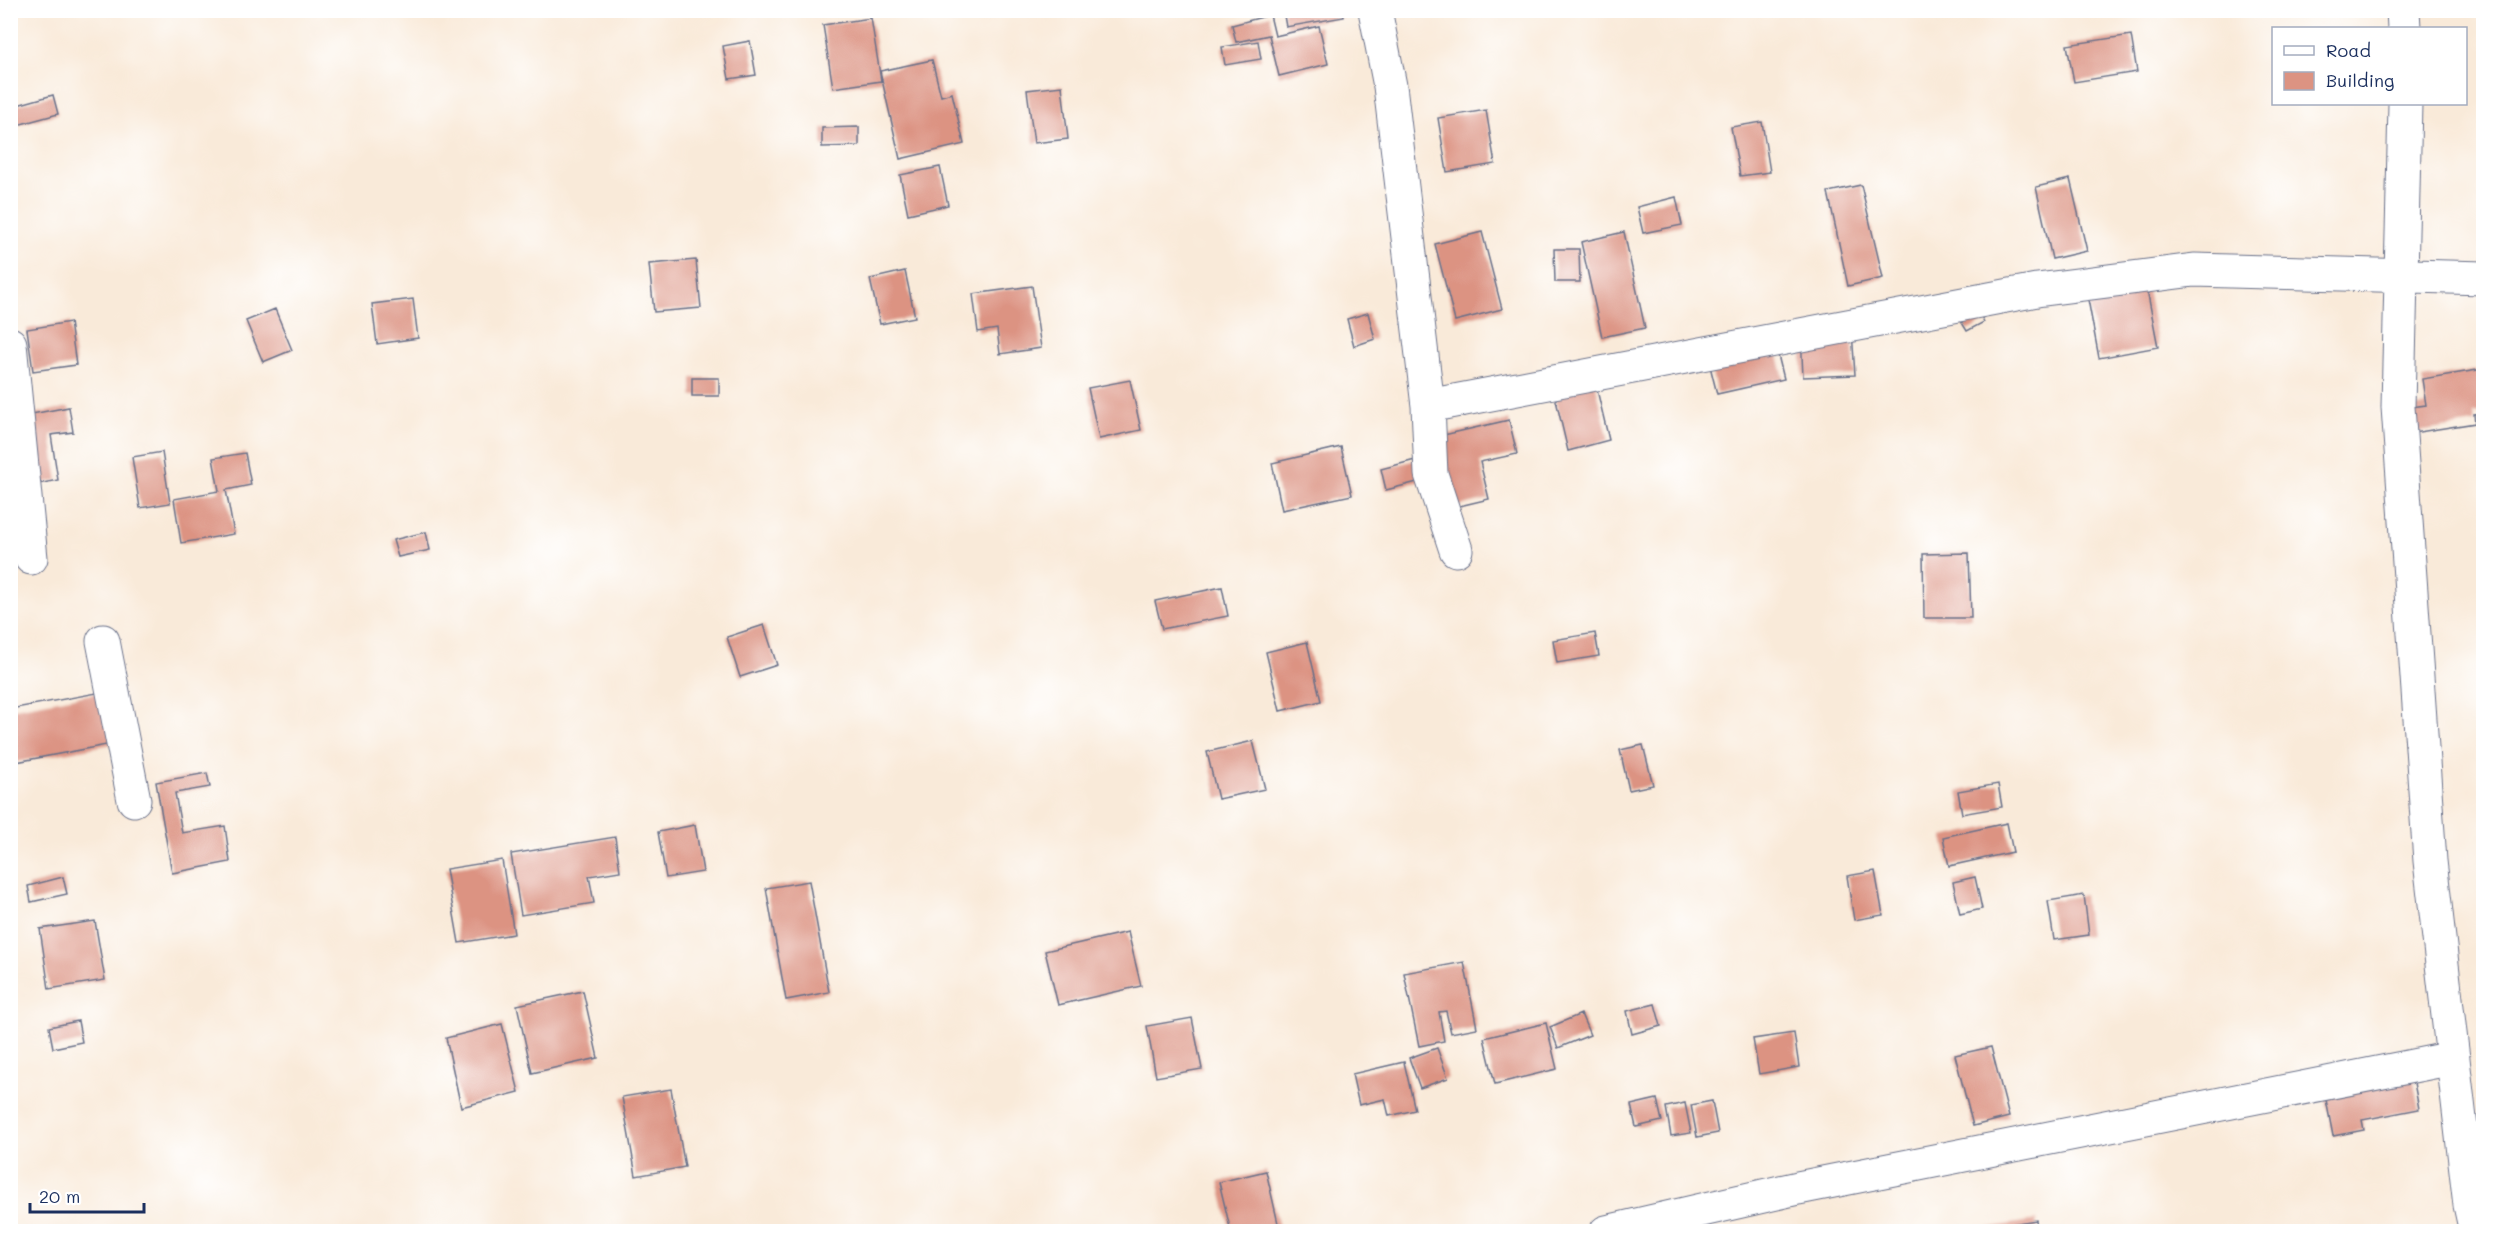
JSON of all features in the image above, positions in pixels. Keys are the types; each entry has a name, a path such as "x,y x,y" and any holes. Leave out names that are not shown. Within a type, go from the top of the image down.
{"street":[{"path":"1375,10 1390,86 1428,406 1431,474 1456,550"},
{"path":"2403,10 2404,27"},
{"path":"2405,105 2399,419 2430,861 2475,1232"},
{"path":"1428,406 2037,290 2194,270 2484,278"},
{"path":"10,344 31,558"},
{"path":"102,641 134,800"},
{"path":"1606,1232 1798,1188 2453,1058"}],"building":[{"path":"1283,10 1343,10 1344,17 1286,27"},
{"path":"1270,15 1275,36 1319,26 1328,64 1279,76 1269,35 1236,42 1232,25"},
{"path":"871,18 881,81 833,88 823,25"},
{"path":"2131,35 2137,72 2074,82 2067,45"},
{"path":"750,41 756,75 729,79 723,46"},
{"path":"1258,41 1261,59 1225,65 1222,47"},
{"path":"932,60 941,96 952,93 964,144 900,159 880,71"},
{"path":"1062,86 1068,139 1034,143 1027,90"},
{"path":"53,95 58,114 10,127 10,107"},
{"path":"1486,110 1495,164 1447,172 1438,118"},
{"path":"1762,122 1770,172 1740,176 1731,127"},
{"path":"859,127 859,146 822,147 822,128"},
{"path":"940,167 948,205 908,214 900,175"},
{"path":"2070,179 2087,251 2052,259 2036,187"},
{"path":"1861,185 1883,278 1848,286 1828,192"},
{"path":"1676,197 1682,225 1643,233 1637,207"},
{"path":"1482,232 1502,309 1455,321 1435,244"},
{"path":"1624,232 1645,328 1602,337 1581,242"},
{"path":"1554,249 1579,249 1580,282 1555,282"},
{"path":"696,260 701,308 654,312 649,264"},
{"path":"905,271 915,317 880,324 870,279"},
{"path":"2146,284 2158,347 2099,358 2087,294"},
{"path":"1032,286 1041,348 1000,354 997,329 978,332 973,294"},
{"path":"1971,298 1984,322 1967,331 1953,308"},
{"path":"413,299 418,338 377,344 372,304"},
{"path":"275,309 292,350 263,362 246,321"},
{"path":"1368,313 1375,339 1354,346 1347,319"},
{"path":"70,322 76,365 33,371 27,329"},
{"path":"1852,331 1855,375 1803,377 1801,333"},
{"path":"1774,339 1784,379 1717,394 1707,354"},
{"path":"1592,369 1609,440 1568,451 1551,379"},
{"path":"2484,369 2484,413 2474,414 2475,423 2407,434 2403,408 2426,405 2422,379"},
{"path":"692,378 719,378 719,396 692,396"},
{"path":"1130,380 1141,430 1099,439 1088,388"},
{"path":"69,407 73,432 51,435 58,480 33,485 21,416"},
{"path":"1509,420 1517,454 1480,462 1489,499 1451,508 1435,437"},
{"path":"1341,447 1352,495 1282,510 1272,463"},
{"path":"162,452 170,503 140,508 132,457"},
{"path":"245,453 251,485 226,490 234,534 181,543 174,499 219,491 213,458"},
{"path":"1419,459 1425,480 1386,490 1381,469"},
{"path":"426,532 430,550 398,557 393,540"},
{"path":"1969,553 1971,618 1924,618 1923,554"},
{"path":"12,570 15,592 10,592 10,571"},
{"path":"1222,587 1228,616 1162,629 1155,601"},
{"path":"764,625 777,665 740,677 727,637"},
{"path":"1595,633 1599,656 1557,663 1553,640"},
{"path":"1307,642 1321,701 1280,711 1266,652"},
{"path":"102,692 112,744 16,762 10,730 10,709"},
{"path":"1253,741 1265,789 1218,799 1207,752"},
{"path":"1643,745 1653,785 1629,790 1620,750"},
{"path":"207,773 210,787 175,793 182,833 225,826 230,862 172,873 156,782"},
{"path":"1998,784 2002,807 1962,814 1958,791"},
{"path":"2007,823 2013,852 1949,866 1943,837"},
{"path":"695,825 703,872 666,878 658,832"},
{"path":"615,837 620,871 589,876 594,903 521,915 511,854"},
{"path":"502,860 514,934 459,943 446,869"},
{"path":"1875,871 1883,915 1854,920 1847,876"},
{"path":"63,877 67,894 31,902 28,886"},
{"path":"1975,877 1982,909 1960,914 1953,882"},
{"path":"809,881 829,992 786,1000 766,888"},
{"path":"2084,895 2089,935 2054,940 2048,901"},
{"path":"95,921 105,980 49,989 40,929"},
{"path":"1128,932 1141,986 1058,1005 1045,951"},
{"path":"1464,962 1477,1028 1451,1033 1446,1011 1439,1012 1444,1041 1419,1046 1404,973"},
{"path":"583,991 598,1058 532,1073 517,1005"},
{"path":"1655,1004 1661,1026 1632,1034 1627,1011"},
{"path":"1581,1014 1590,1035 1558,1048 1550,1027"},
{"path":"1192,1018 1202,1069 1156,1077 1147,1026"},
{"path":"78,1021 82,1042 53,1048 49,1027"},
{"path":"1546,1023 1557,1069 1495,1084 1484,1038"},
{"path":"502,1024 519,1092 461,1107 446,1038"},
{"path":"1794,1033 1799,1067 1759,1074 1753,1039"},
{"path":"1991,1047 2009,1117 1973,1126 1955,1055"},
{"path":"1437,1048 1448,1078 1420,1088 1409,1058"},
{"path":"1404,1062 1415,1110 1389,1116 1385,1099 1359,1105 1352,1074"},
{"path":"2411,1067 2419,1109 2362,1120 2364,1130 2333,1136 2323,1084"},
{"path":"671,1089 685,1167 636,1176 622,1097"},
{"path":"1657,1099 1662,1121 1636,1127 1631,1105"},
{"path":"1712,1101 1718,1133 1697,1137 1691,1105"},
{"path":"1685,1103 1691,1133 1671,1136 1666,1107"},
{"path":"1266,1171 1280,1232 1231,1232 1219,1182"},
{"path":"2036,1220 2038,1232 1980,1232 1980,1229"}]}
